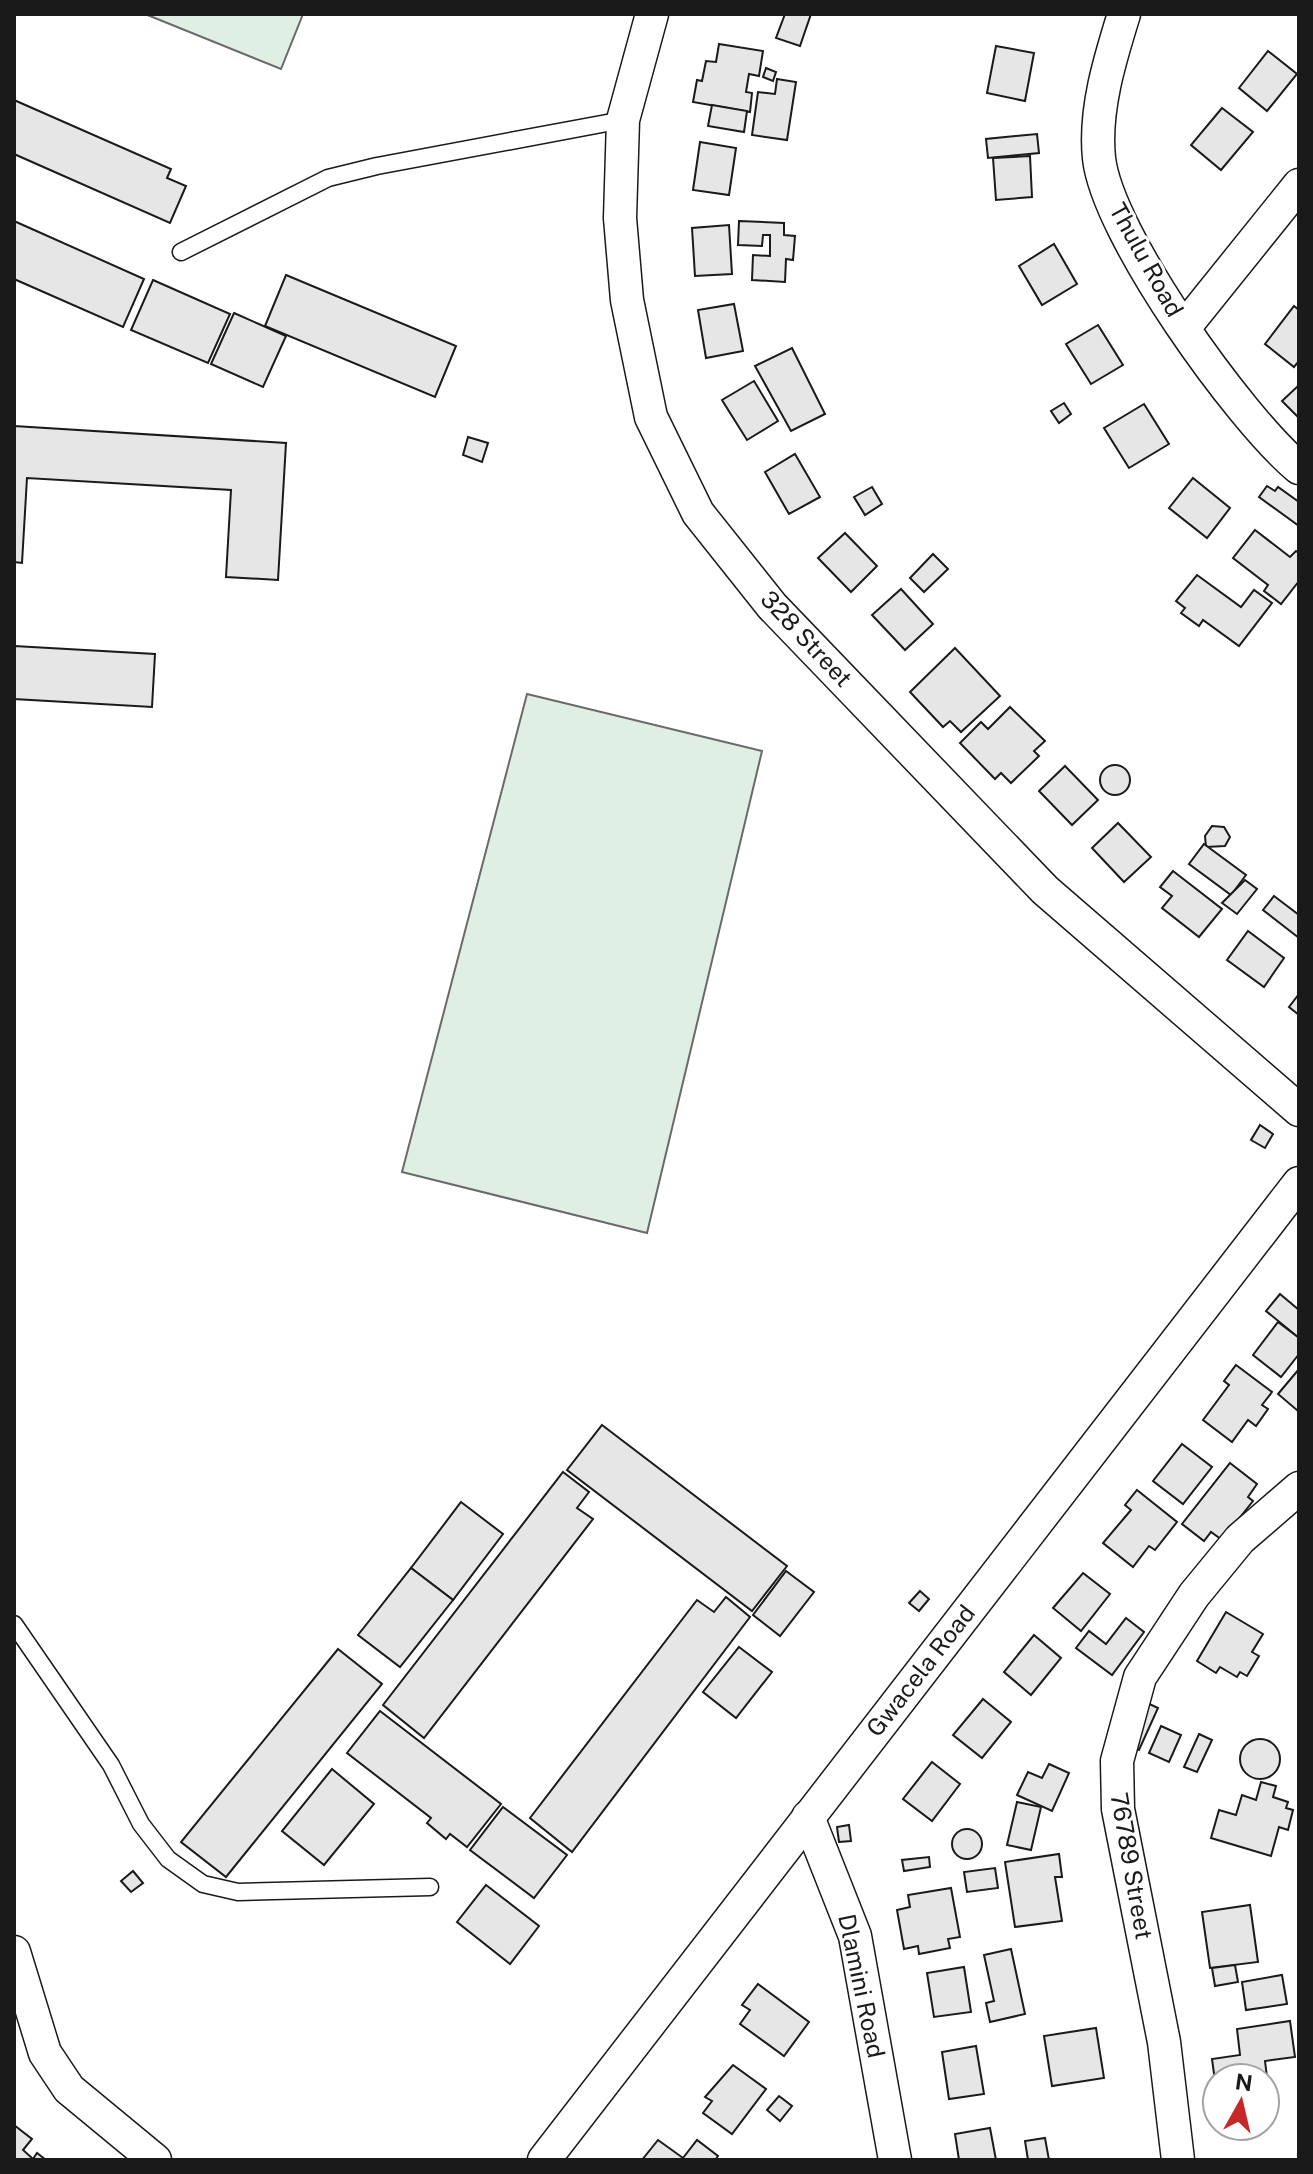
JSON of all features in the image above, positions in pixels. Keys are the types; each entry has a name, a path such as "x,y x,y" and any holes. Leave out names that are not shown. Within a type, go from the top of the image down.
{"street":[{"name":"328 Street","path":"652,14 623,120 620,218 627,300 651,417 698,513 772,606 1045,890 1299,1110"},
{"name":"Thulu Road","path":"1124,14 1100,107 1099,159 1112,205 1184,328 1228,393 1299,468"},
{"path":"1184,328 1299,185"},
{"name":"Gwacela Road","path":"544,2160 1299,1183"},
{"name":"76789 Street","path":"1178,2160 1164,2042 1118,1809 1117,1761 1140,1677 1194,1595 1240,1539 1299,1488"},
{"name":"Dlamini Road","path":"808,1817 855,1936 895,2160"},
{"path":"14,1952 45,2053 69,2089 155,2160"}],"lane":[{"path":"181,252 328,178 435,154 623,120"},
{"path":"14,1624 111,1765 141,1824 168,1859 203,1884 238,1892 430,1887"}],"green space":[{"path":"145,14 303,14 281,69"},
{"path":"527,694 762,751 647,1233 402,1172"}],"building":[{"path":"785,14 811,14 800,46 776,38"},
{"path":"719,44 763,51 759,76 749,74 746,92 752,93 750,112 693,102 697,80 702,81 706,61 716,62"},
{"path":"996,46 1034,53 1025,101 987,93"},
{"path":"1268,51 1297,74 1267,111 1239,88"},
{"path":"766,68 776,72 773,81 763,77"},
{"path":"777,79 796,82 787,140 752,135 758,92 775,94"},
{"path":"14,100 171,169 167,178 186,186 170,223 14,154"},
{"path":"712,105 747,111 744,132 708,126"},
{"path":"1222,108 1253,132 1221,170 1191,145"},
{"path":"1037,134 1039,153 988,158 986,139"},
{"path":"700,142 736,148 729,195 693,190"},
{"path":"1030,156 1032,197 996,200 993,158"},
{"path":"14,221 144,279 123,327 14,279"},
{"path":"739,221 784,223 784,235 795,236 793,260 786,259 785,282 752,280 753,255 770,256 770,235 763,235 762,246 738,245"},
{"path":"729,225 732,274 695,276 692,228"},
{"path":"1054,244 1077,284 1042,305 1019,266"},
{"path":"286,275 456,346 435,397 265,326"},
{"path":"153,280 230,314 208,363 131,330"},
{"path":"734,304 743,351 706,358 698,310"},
{"path":"1294,306 1299,310 1299,361 1294,367 1265,344"},
{"path":"234,313 286,336 263,387 211,364"},
{"path":"1098,325 1123,365 1091,384 1066,344"},
{"path":"792,348 825,414 791,431 755,366"},
{"path":"754,381 778,421 747,440 722,400"},
{"path":"1299,385 1299,418 1282,401"},
{"path":"1064,403 1071,414 1059,423 1051,411"},
{"path":"1144,404 1169,444 1129,468 1104,428"},
{"path":"14,426 286,443 278,580 226,577 231,490 27,478 22,563 14,562"},
{"path":"468,437 488,443 482,462 463,455"},
{"path":"795,454 820,497 789,514 765,472"},
{"path":"1193,478 1230,508 1207,538 1169,508"},
{"path":"1267,486 1275,491 1278,487 1299,502 1299,526 1259,497"},
{"path":"872,487 882,504 865,515 854,497"},
{"path":"1255,530 1290,557 1296,551 1299,553 1299,581 1281,604 1264,591 1268,585 1233,558"},
{"path":"845,533 877,566 851,592 818,558"},
{"path":"933,554 948,569 924,592 910,578"},
{"path":"1197,575 1241,607 1254,590 1272,603 1239,646 1203,620 1199,626 1181,613 1185,608 1176,601"},
{"path":"901,589 933,624 905,650 872,615"},
{"path":"14,646 155,654 152,707 14,699"},
{"path":"955,648 1000,696 961,732 950,721 943,727 910,692"},
{"path":"1010,707 1045,741 1034,751 1039,756 1011,783 1001,773 995,779 960,743 981,722 988,729"},
{"path":"1115,765 1126,769 1130,780 1126,791 1115,795 1104,791 1100,780 1104,769"},
{"path":"1065,766 1098,800 1072,825 1039,791"},
{"path":"1118,823 1151,857 1124,882 1092,848"},
{"path":"1212,826 1224,827 1230,837 1225,846 1206,847 1205,836"},
{"path":"1204,844 1246,875 1231,895 1189,864"},
{"path":"1173,871 1222,909 1199,937 1162,908 1172,896 1160,887"},
{"path":"1245,880 1257,889 1237,914 1222,903"},
{"path":"1274,896 1299,915 1299,938 1263,910"},
{"path":"1248,931 1284,958 1264,987 1227,960"},
{"path":"1299,994 1299,1015 1289,1007"},
{"path":"1260,1125 1273,1134 1265,1148 1251,1140"},
{"path":"1280,1294 1299,1310 1299,1338 1266,1311"},
{"path":"1278,1322 1299,1338 1299,1354 1281,1377 1253,1355"},
{"path":"1236,1365 1272,1392 1262,1405 1268,1409 1256,1426 1248,1420 1232,1442 1203,1420 1229,1385 1224,1381"},
{"path":"1299,1369 1299,1410 1298,1411 1278,1394"},
{"path":"602,1425 787,1566 752,1611 567,1470"},
{"path":"1182,1444 1212,1467 1183,1504 1153,1481"},
{"path":"1230,1463 1257,1484 1248,1497 1253,1501 1222,1540 1211,1532 1204,1541 1182,1524"},
{"path":"563,1472 589,1492 577,1508 593,1519 424,1738 383,1705"},
{"path":"1137,1490 1177,1522 1155,1550 1149,1546 1133,1567 1103,1543 1131,1510 1125,1505"},
{"path":"461,1502 503,1534 453,1600 411,1568"},
{"path":"411,1568 453,1600 400,1667 358,1635"},
{"path":"786,1571 814,1592 780,1636 753,1615"},
{"path":"1083,1573 1110,1594 1081,1631 1053,1608"},
{"path":"920,1591 929,1599 919,1611 909,1603"},
{"path":"726,1597 750,1617 572,1852 530,1818 697,1600 714,1612"},
{"path":"1226,1612 1263,1634 1252,1652 1259,1656 1247,1676 1240,1672 1237,1677 1220,1667 1216,1673 1197,1661"},
{"path":"1126,1618 1144,1632 1112,1675 1076,1648 1089,1631 1106,1644"},
{"path":"1034,1635 1061,1658 1031,1695 1004,1672"},
{"path":"739,1647 772,1672 736,1718 703,1692"},
{"path":"338,1649 382,1684 226,1877 181,1842"},
{"path":"983,1699 1011,1722 982,1758 953,1735"},
{"path":"1141,1700 1158,1708 1139,1750 1122,1743"},
{"path":"380,1711 501,1804 467,1847 450,1834 446,1839 427,1823 431,1818 347,1753"},
{"path":"1161,1726 1181,1735 1169,1762 1149,1753"},
{"path":"1199,1734 1212,1740 1197,1772 1184,1767"},
{"path":"1260,1739 1274,1745 1280,1759 1274,1773 1260,1779 1246,1773 1240,1759 1246,1745"},
{"path":"932,1762 960,1784 932,1821 903,1799"},
{"path":"1049,1764 1069,1773 1052,1811 1017,1795 1028,1772 1042,1778"},
{"path":"332,1769 374,1804 324,1865 282,1831"},
{"path":"1261,1782 1276,1786 1273,1797 1288,1802 1286,1808 1293,1810 1288,1830 1279,1827 1271,1856 1211,1838 1219,1810 1236,1815 1242,1795 1256,1800"},
{"path":"1017,1802 1041,1807 1031,1850 1007,1845"},
{"path":"503,1807 567,1855 534,1898 470,1850"},
{"path":"849,1825 851,1841 839,1842 837,1827"},
{"path":"967,1829 978,1833 982,1844 978,1855 967,1859 956,1855 952,1844 956,1833"},
{"path":"1059,1854 1062,1877 1055,1877 1062,1921 1015,1927 1005,1862"},
{"path":"929,1857 930,1867 904,1871 902,1860"},
{"path":"995,1868 998,1888 967,1892 964,1872"},
{"path":"133,1871 143,1883 131,1892 121,1881"},
{"path":"486,1885 539,1926 510,1964 457,1922"},
{"path":"951,1888 960,1937 948,1939 950,1948 919,1954 918,1946 904,1949 897,1910 910,1907 908,1895"},
{"path":"1250,1905 1258,1962 1210,1968 1202,1912"},
{"path":"1011,1949 1025,2014 990,2022 986,2003 994,2001 984,1955"},
{"path":"1235,1965 1238,1982 1215,1986 1212,1968"},
{"path":"964,1967 971,2012 934,2017 927,1973"},
{"path":"1282,1975 1287,2004 1246,2010 1242,1982"},
{"path":"758,1984 809,2022 784,2056 740,2024 750,2010 742,2005"},
{"path":"1290,2021 1295,2057 1265,2062 1212,2062 1212,2059 1240,2055 1237,2029"},
{"path":"1096,2028 1104,2078 1052,2086 1044,2036"},
{"path":"976,2046 984,2094 949,2099 942,2052"},
{"path":"733,2065 766,2089 732,2134 703,2113 712,2101 705,2097"},
{"path":"779,2096 792,2106 780,2121 767,2110"},
{"path":"14,2125 32,2139 23,2150 33,2159 37,2153 46,2160 14,2160"},
{"path":"990,2128 996,2160 959,2160 955,2134"},
{"path":"1045,2138 1049,2160 1028,2160 1025,2141"},
{"path":"658,2140 683,2158 697,2140 718,2156 715,2160 642,2160"}]}
